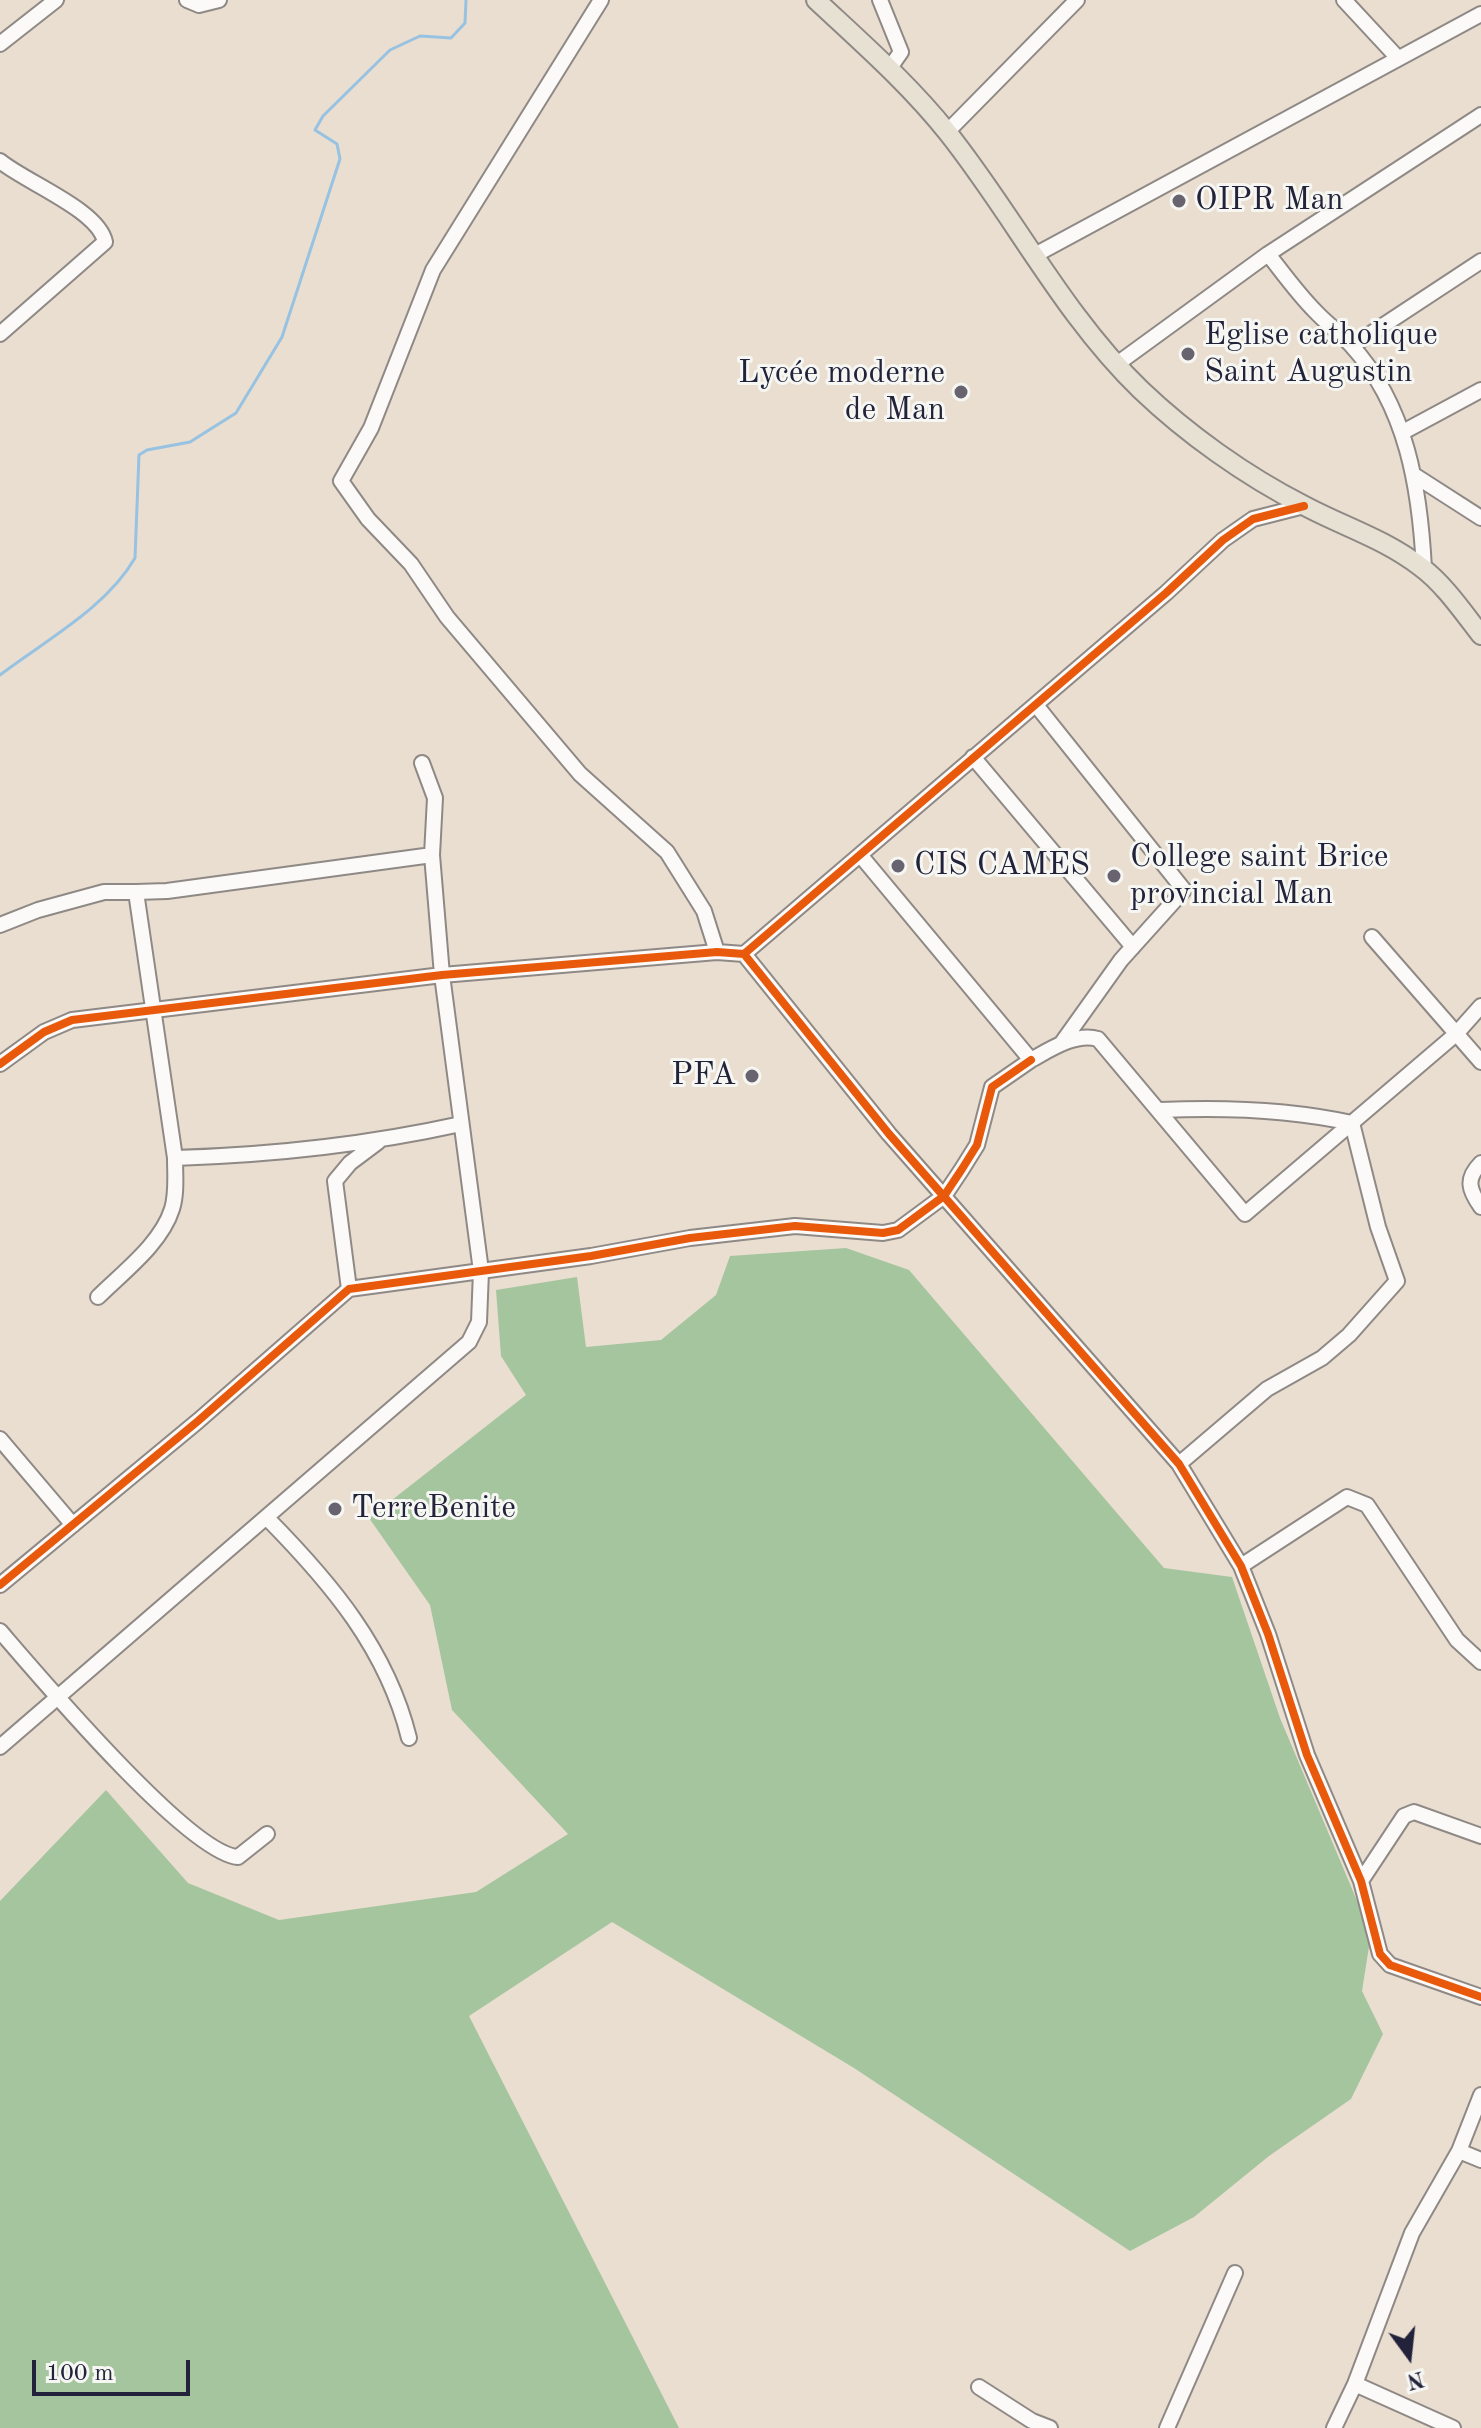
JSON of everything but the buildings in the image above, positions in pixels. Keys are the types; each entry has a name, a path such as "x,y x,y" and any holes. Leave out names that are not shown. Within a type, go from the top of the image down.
{"main road":[{"path":"816,0 889,69 947,132 1117,364 1181,424 1304,506 1364,531 1424,569 1481,635"}],"street":[{"path":"0,44 37,6 56,0"},
{"path":"187,0 199,5 219,0"},
{"path":"601,0 433,270 371,428 341,481 368,519 411,564 447,617 580,774 667,852 704,911 717,952"},
{"path":"880,0 901,52 889,69"},
{"path":"947,132 1077,0"},
{"path":"1344,0 1396,56"},
{"path":"1035,255 1396,56 1481,14"},
{"path":"1117,364 1268,254 1481,115"},
{"path":"0,161 90,217 103,233 105,242 0,334"},
{"path":"1268,254 1313,309 1352,346 1379,385 1403,432 1414,475 1424,569"},
{"path":"1352,346 1481,261"},
{"path":"1403,432 1481,390"},
{"path":"1414,475 1439,487 1481,518"},
{"path":"0,1064 44,1032 72,1020 442,975 717,952 744,954 1036,705 1223,540 1253,519 1304,506"},
{"path":"1036,705 1183,888 1183,894 1133,947 1061,1044"},
{"path":"973,757 1133,947"},
{"path":"0,1747 268,1519 469,1342 479,1322 481,1271 442,975 432,855 435,798 422,763"},
{"path":"0,925 38,910 104,892 167,891 432,855"},
{"path":"861,856 1031,1060"},
{"path":"98,1297 163,1228 175,1199 175,1158 156,1009 136,892"},
{"path":"1372,937 1481,1062"},
{"path":"744,954 889,1134 1179,1464 1241,1566 1268,1634 1307,1755 1361,1881 1383,1961 1481,1997"},
{"path":"0,1585 349,1289 591,1256 690,1238 795,1226 883,1233 898,1230 915,1221 944,1196 977,1145 992,1087 1061,1044 1091,1037 1098,1039 1160,1110 1245,1214 1456,1034 1481,1006"},
{"path":"1160,1110 1261,1110 1310,1114 1352,1123"},
{"path":"1179,1464 1267,1389 1322,1358 1393,1289 1395,1269 1378,1227 1352,1123"},
{"path":"175,1158 255,1155 378,1142 461,1124"},
{"path":"349,1289 335,1181 350,1163 378,1142"},
{"path":"1481,1163 1469,1181 1470,1191 1481,1207"},
{"path":"0,1439 73,1525"},
{"path":"1241,1566 1347,1497 1356,1498 1367,1505 1457,1640 1481,1662"},
{"path":"268,1519 317,1569 374,1648 401,1704 409,1738"},
{"path":"0,1631 58,1699 184,1827 213,1849 238,1857 267,1834"},
{"path":"1361,1881 1404,1816 1414,1812 1481,1836"},
{"path":"1334,2428 1355,2384 1412,2233 1459,2151 1481,2095"},
{"path":"1459,2151 1481,2160"},
{"path":"1167,2428 1235,2273"},
{"path":"1355,2384 1453,2428"},
{"path":"979,2387 1032,2421 1050,2428"}],"green space":[{"path":"846,1248 909,1270 1164,1568 1232,1577 1280,1718 1371,1934 1362,1991 1383,2034 1351,2099 1269,2156 1194,2217 1130,2251 854,2068 612,1922 469,2016 679,2428 0,2428 0,1901 106,1790 188,1883 279,1920 476,1892 568,1834 452,1710 430,1605 369,1518 526,1395 501,1356 496,1290 577,1277 586,1347 661,1340 716,1295 730,1256"}],"waterway":[{"path":"0,675 92,608 123,576 135,558 139,455 147,450 190,442 236,413 282,337 340,159 337,144 315,130 323,116 390,50 420,36 451,38 465,23 466,0"}],"cycle path":[{"path":"0,1064 44,1032 72,1020 442,975 717,952 744,954 1166,593 1223,540 1253,519 1304,506"},
{"path":"744,954 889,1134 1179,1464 1241,1566 1268,1634 1307,1755 1361,1881 1380,1954 1390,1965 1481,1997"},
{"path":"0,1585 198,1421 349,1289 591,1256 690,1238 795,1226 883,1233 898,1230 944,1196 977,1145 992,1087 1031,1060"}],"place":[{"name":"OIPR Man","path":"1179,201"},
{"name":"Eglise catholique Saint Augustin","path":"1188,354"},
{"name":"Lycée moderne de Man","path":"961,392"},
{"name":"CIS CAMES","path":"898,866"},
{"name":"College saint Brice provincial Man","path":"1114,876"},
{"name":"PFA","path":"752,1076"},
{"name":"TerreBenite","path":"335,1509"}]}
